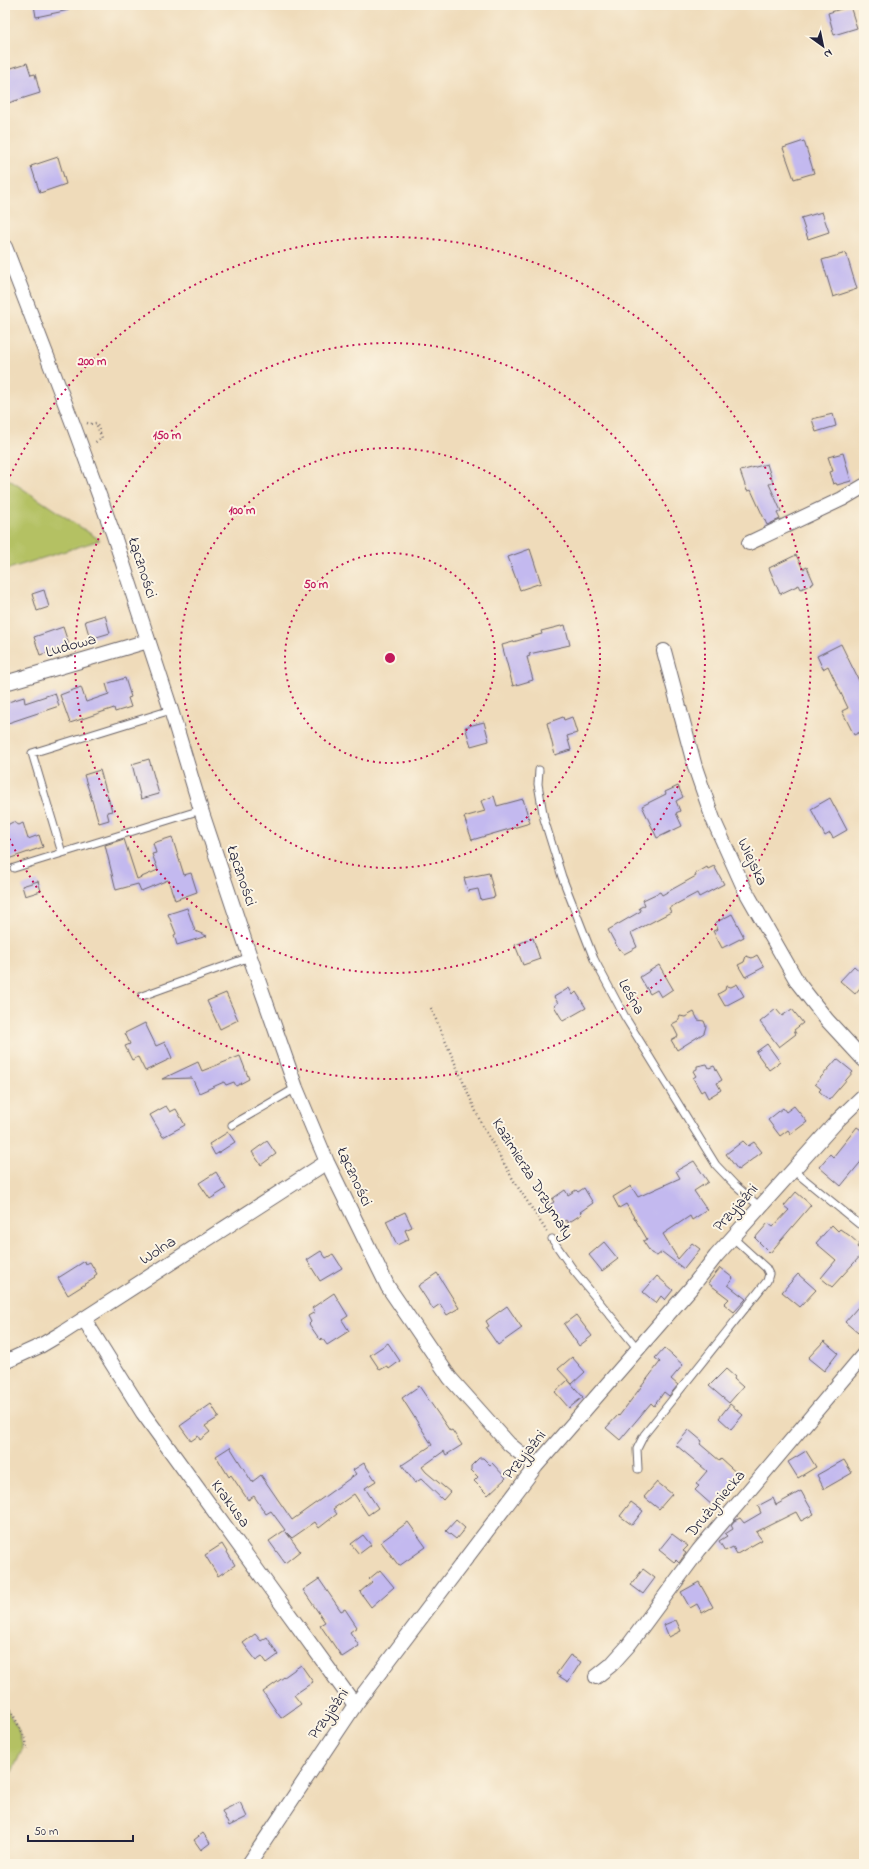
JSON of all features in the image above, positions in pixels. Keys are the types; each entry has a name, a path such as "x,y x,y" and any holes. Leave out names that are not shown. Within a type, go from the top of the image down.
{"street":[{"name":"Łączności","path":"5,247 79,438 113,533 171,710 201,810 250,957 296,1088 327,1162 388,1287 450,1378 510,1444 536,1466"},
{"path":"749,543 842,499 864,486"},
{"name":"Ludowa","path":"5,683 148,642"},
{"name":"Wiejska","path":"664,651 695,767 713,819 745,890 798,983 827,1020 864,1060"},
{"name":"Przyjaźni","path":"249,1864 355,1705 536,1466 732,1237 838,1120 864,1095"},
{"name":"Wolna","path":"5,1362 40,1346 84,1319 327,1162"},
{"name":"Krakusa","path":"84,1319 143,1413 355,1705"},
{"name":"Drużyniecka","path":"596,1677 611,1665 624,1650 699,1550 864,1354"}],"lane":[{"path":"62,853 32,753 171,710"},
{"name":"Leśna","path":"539,770 538,784 544,819 562,877 594,959 626,1017 716,1165 734,1184 760,1207"},
{"path":"14,868 201,810"},
{"path":"142,996 250,957"},
{"path":"232,1125 296,1088"},
{"path":"793,1170 859,1224"},
{"path":"638,1469 637,1449 644,1435 767,1282 770,1274 766,1268 732,1237"},
{"name":"Kazimierza Drzymały","path":"552,1239 574,1271 637,1348"}],"path":[{"path":"83,417 90,424 96,423 102,438 93,445"},
{"name":"Kazimierza Drzymały","path":"431,1008 481,1123 514,1181 552,1239"},
{"path":"5,1699 26,1740 27,1750"}],"green space":[{"path":"5,477 100,540 5,570"},
{"path":"5,1707 18,1729 23,1748 5,1787"}],"building":[{"path":"34,5 68,5 69,10 36,17"},
{"path":"850,6 857,28 834,35 828,13"},
{"path":"27,63 31,75 35,74 40,93 5,104 5,70"},
{"path":"804,141 814,173 794,179 783,148"},
{"path":"58,157 66,184 40,193 31,166"},
{"path":"822,212 829,232 808,239 801,218"},
{"path":"846,253 857,289 833,297 822,260"},
{"path":"833,414 836,426 816,432 812,419"},
{"path":"843,453 851,481 837,485 836,483 833,484 829,472 833,471 828,457"},
{"path":"767,464 773,483 769,484 781,511 777,513 780,519 767,525 751,490 747,491 740,471"},
{"path":"530,549 541,583 520,590 508,557"},
{"path":"796,555 803,569 807,567 814,583 801,589 799,585 780,594 769,568"},
{"path":"44,590 49,607 37,611 32,594"},
{"path":"105,615 110,633 90,639 85,621"},
{"path":"565,625 570,645 529,654 530,656 527,657 533,680 513,686 502,645 542,634 541,631"},
{"path":"63,627 69,645 40,655 34,637"},
{"path":"841,644 864,691 864,730 854,735 842,711 848,708 828,666 823,669 817,656"},
{"path":"125,678 131,697 128,698 131,707 115,712 114,708 70,723 60,695 81,687 86,702 109,694 106,684"},
{"path":"55,693 59,706 8,723 5,714 5,703 24,697 25,703"},
{"path":"563,717 564,720 572,717 577,733 567,736 571,750 555,755 547,723"},
{"path":"484,722 489,741 471,746 465,727"},
{"path":"149,759 159,794 141,799 132,764"},
{"path":"100,770 112,811 107,812 109,820 99,823 84,775"},
{"path":"678,786 683,797 676,801 680,811 676,813 682,826 657,838 642,806"},
{"path":"494,796 497,806 523,799 530,823 472,840 464,817 485,811 481,801"},
{"path":"830,798 847,830 833,838 830,833 825,836 811,809"},
{"path":"13,822 19,825 23,823 28,839 39,835 43,847 8,859 5,851 5,829"},
{"path":"172,837 184,875 191,873 197,892 175,900 168,880 141,891 138,884 116,890 105,845 124,839 137,879 158,870 152,854 156,853 153,843"},
{"path":"714,866 724,884 699,897 697,893 669,908 671,912 631,933 637,947 624,954 620,949 619,950 608,930 641,911 639,908 645,905 643,900 660,892 662,895 696,876 695,874 707,867 708,869"},
{"path":"489,873 495,897 481,900 478,889 468,891 464,878"},
{"path":"38,881 41,891 25,896 22,886"},
{"path":"187,908 195,931 207,936 177,945 174,935 176,934 168,914"},
{"path":"732,914 744,937 722,948 713,931 718,929 715,923"},
{"path":"533,938 540,959 523,965 515,945"},
{"path":"757,955 764,967 745,977 738,965 744,962 746,956 752,958"},
{"path":"659,965 673,989 661,997 657,990 650,994 640,977"},
{"path":"854,966 864,975 864,983 855,994 840,981"},
{"path":"737,984 744,996 725,1006 718,994 725,990 726,986 731,987"},
{"path":"569,988 573,995 576,992 586,1008 563,1021 554,1006 558,1003 554,997"},
{"path":"226,993 238,1020 220,1029 207,1001"},
{"path":"776,1009 782,1016 792,1009 803,1023 794,1030 796,1034 779,1047 760,1022"},
{"path":"694,1012 698,1020 704,1021 706,1026 704,1033 677,1050 671,1040 678,1036 672,1024 678,1021 680,1016 685,1017"},
{"path":"145,1023 156,1046 165,1042 172,1058 145,1071 138,1057 132,1060 125,1046 130,1044 125,1033"},
{"path":"767,1044 780,1062 769,1070 756,1052"},
{"path":"240,1056 249,1079 236,1086 234,1082 226,1085 224,1082 199,1093 192,1078 162,1079 198,1062 202,1071"},
{"path":"837,1059 853,1072 829,1100 819,1091 821,1089 815,1084"},
{"path":"707,1064 709,1068 714,1066 722,1080 717,1083 721,1090 708,1098 704,1090 701,1092 693,1078 696,1076 693,1071 697,1069 697,1066"},
{"path":"166,1106 170,1112 176,1109 185,1125 163,1137 150,1115"},
{"path":"794,1106 807,1122 791,1134 788,1130 780,1136 768,1120 783,1108 786,1112"},
{"path":"857,1127 864,1132 864,1158 841,1186 819,1167 830,1154 833,1157"},
{"path":"228,1132 235,1142 215,1155 209,1144"},
{"path":"267,1141 276,1154 261,1165 252,1152"},
{"path":"743,1141 748,1146 754,1142 762,1152 738,1170 726,1154"},
{"path":"694,1161 708,1182 694,1191 707,1210 692,1220 690,1216 663,1234 678,1259 692,1243 700,1249 684,1269 662,1252 657,1256 651,1253 643,1241 647,1239 626,1204 619,1208 613,1197 631,1186 638,1197 680,1178 676,1171"},
{"path":"216,1172 226,1189 210,1199 199,1183"},
{"path":"584,1188 593,1203 580,1212 582,1214 568,1223 566,1220 560,1224 548,1206 554,1202 552,1199 565,1190 568,1195 576,1190 578,1192"},
{"path":"796,1192 811,1205 770,1253 755,1238 768,1223 773,1227 789,1210 784,1206"},
{"path":"405,1212 412,1227 405,1230 409,1239 397,1245 386,1221"},
{"path":"832,1225 838,1231 840,1229 850,1236 859,1244 857,1247 864,1252 832,1287 821,1278 836,1260 816,1243"},
{"path":"604,1242 618,1259 602,1271 589,1255"},
{"path":"321,1251 326,1258 333,1254 342,1268 320,1281 307,1260"},
{"path":"85,1261 86,1264 90,1262 97,1274 94,1276 95,1278 68,1295 58,1278"},
{"path":"720,1268 733,1278 728,1285 746,1299 734,1312 724,1304 729,1299 708,1283"},
{"path":"437,1273 459,1308 447,1315 440,1304 433,1309 418,1286"},
{"path":"798,1274 816,1290 800,1307 782,1292"},
{"path":"657,1276 673,1290 665,1300 661,1296 656,1303 643,1292"},
{"path":"334,1293 348,1316 342,1320 349,1331 327,1345 322,1338 320,1340 309,1324 311,1322 308,1316 315,1312 312,1308"},
{"path":"864,1300 864,1326 858,1333 845,1322"},
{"path":"507,1306 522,1328 498,1345 486,1328 489,1326 486,1321"},
{"path":"576,1315 592,1336 579,1346 564,1324"},
{"path":"824,1341 838,1353 824,1371 808,1358"},
{"path":"388,1343 400,1361 389,1369 387,1366 380,1370 370,1355"},
{"path":"664,1348 683,1365 671,1379 678,1385 669,1396 664,1392 654,1406 651,1403 620,1440 606,1428 618,1415 619,1416 660,1362 655,1358"},
{"path":"572,1357 585,1372 572,1384 558,1369"},
{"path":"726,1369 743,1387 729,1403 709,1386"},
{"path":"568,1380 583,1397 569,1408 555,1392"},
{"path":"419,1386 450,1431 452,1430 462,1445 446,1455 444,1451 422,1467 450,1492 443,1500 421,1479 415,1483 402,1465 432,1445 402,1398"},
{"path":"211,1404 219,1417 205,1426 210,1432 200,1440 198,1436 191,1441 180,1426"},
{"path":"730,1404 743,1415 731,1429 719,1418"},
{"path":"689,1430 702,1441 700,1444 720,1461 721,1459 739,1475 713,1506 695,1490 699,1486 696,1484 707,1471 676,1445"},
{"path":"230,1447 252,1482 261,1475 292,1520 356,1474 353,1470 364,1463 376,1481 365,1488 378,1508 368,1515 354,1494 333,1509 337,1514 319,1528 315,1522 292,1538 286,1532 300,1551 285,1563 269,1541 285,1530 271,1511 266,1514 254,1496 248,1500 231,1475 229,1477 216,1456"},
{"path":"806,1451 816,1467 798,1478 788,1462"},
{"path":"479,1458 483,1458 490,1465 492,1463 506,1478 488,1495 474,1481 478,1477 471,1470 471,1466"},
{"path":"844,1460 852,1473 824,1489 817,1475"},
{"path":"657,1482 672,1494 659,1509 644,1497"},
{"path":"801,1491 814,1514 801,1521 796,1512 756,1532 762,1540 737,1554 733,1547 725,1551 719,1541 727,1536 725,1534 733,1529 731,1525 734,1521 740,1518 744,1523 761,1513 758,1506 773,1498 776,1505"},
{"path":"631,1502 643,1511 632,1525 620,1516"},
{"path":"456,1520 465,1528 456,1539 446,1531"},
{"path":"408,1522 426,1547 399,1566 381,1542"},
{"path":"672,1534 688,1546 683,1551 686,1553 679,1563 676,1560 674,1562 659,1550"},
{"path":"363,1535 371,1545 359,1554 351,1544"},
{"path":"222,1544 235,1565 218,1576 205,1555"},
{"path":"643,1569 655,1578 643,1594 631,1585"},
{"path":"380,1570 394,1587 371,1607 360,1592 372,1582 369,1579"},
{"path":"319,1579 341,1611 345,1609 357,1627 350,1632 359,1646 342,1657 320,1625 325,1622 303,1590"},
{"path":"699,1582 713,1607 702,1613 697,1604 690,1608 681,1592"},
{"path":"676,1620 681,1631 669,1637 664,1625"},
{"path":"255,1634 261,1641 267,1637 278,1655 267,1663 262,1656 256,1660 243,1643"},
{"path":"570,1655 581,1662 568,1682 556,1674"},
{"path":"301,1665 313,1682 294,1695 301,1704 281,1718 263,1692"},
{"path":"240,1802 247,1817 229,1826 222,1811"},
{"path":"203,1833 210,1843 201,1850 194,1840"}]}
